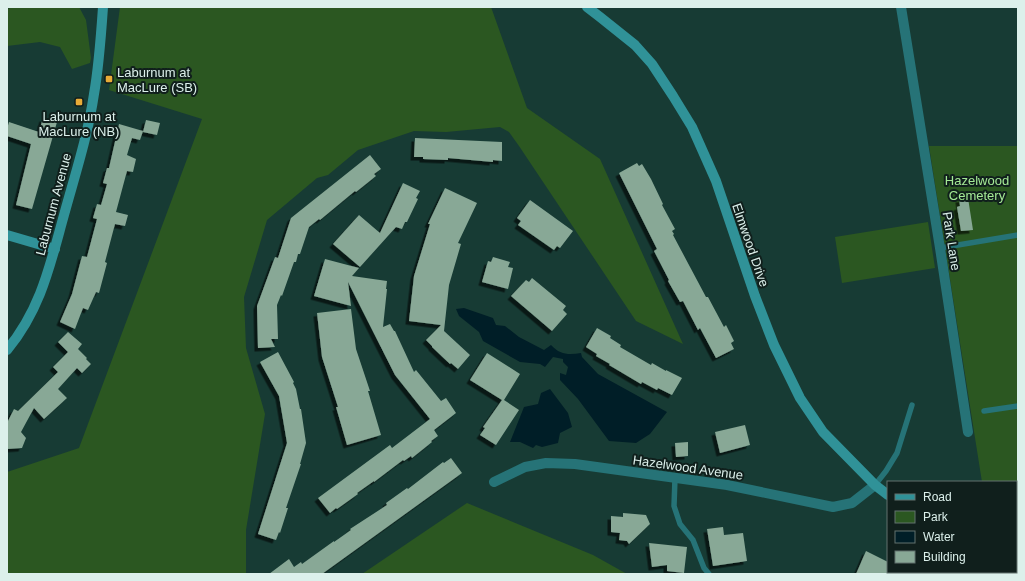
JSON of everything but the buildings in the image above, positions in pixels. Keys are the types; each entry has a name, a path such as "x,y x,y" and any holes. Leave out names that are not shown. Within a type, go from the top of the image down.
{"street":[{"name":"Laburnum Avenue","path":"7,350 28,322 41,295 55,249 88,126 94,95 104,7"},
{"name":"Elmwood Drive","path":"586,7 624,35 652,64 688,121 716,181 755,296 774,344 797,391 823,432 875,485 887,494"},
{"name":"Park Lane","path":"901,7 968,432"},
{"path":"7,235 55,249"},
{"name":"Hazelwood Avenue","path":"494,482 525,467 546,463 575,464 727,485 833,507 852,503 875,485"}],"lane":[{"path":"940,248 1018,235"},
{"path":"875,485 898,453 912,405"},
{"path":"984,411 1018,406"},
{"path":"675,478 674,506 680,524 693,540 704,568 709,574"}],"green space":[{"path":"13,7 79,7 86,20 91,58 90,63 72,69 60,47 40,42 7,46 7,9"},
{"path":"120,7 491,7 527,108 600,159 683,344 636,321 509,132 500,127 446,132 414,131 358,150 328,175 317,178 267,220 244,297 246,348 265,414 246,530 246,574 7,574 7,472 79,448 202,119 109,90"},
{"name":"Hazelwood Cemetery","path":"929,146 1018,146 1018,517 1017,481 982,481"},
{"name":"Hazelwood Cemetery","path":"928,222 935,268 842,283 835,237"},
{"path":"467,503 593,555 627,574 362,574"}],"water":[{"path":"464,308 493,318 496,325 505,326 519,337 544,350 551,345 558,351 565,354 581,353 582,357 598,374 667,412 650,434 636,443 609,441 578,399 560,380 560,373 566,375 568,367 563,362 563,359 553,357 545,367 540,364 520,362 483,341 479,332 459,316 456,309"},
{"path":"550,389 568,413 572,427 560,433 558,443 542,447 536,445 533,448 520,442 510,442 524,407 538,404 541,393"}],"place":[{"name":"Laburnum at MacLure (SB)","path":"109,79"},
{"name":"Laburnum at MacLure (NB)","path":"79,102"}]}
